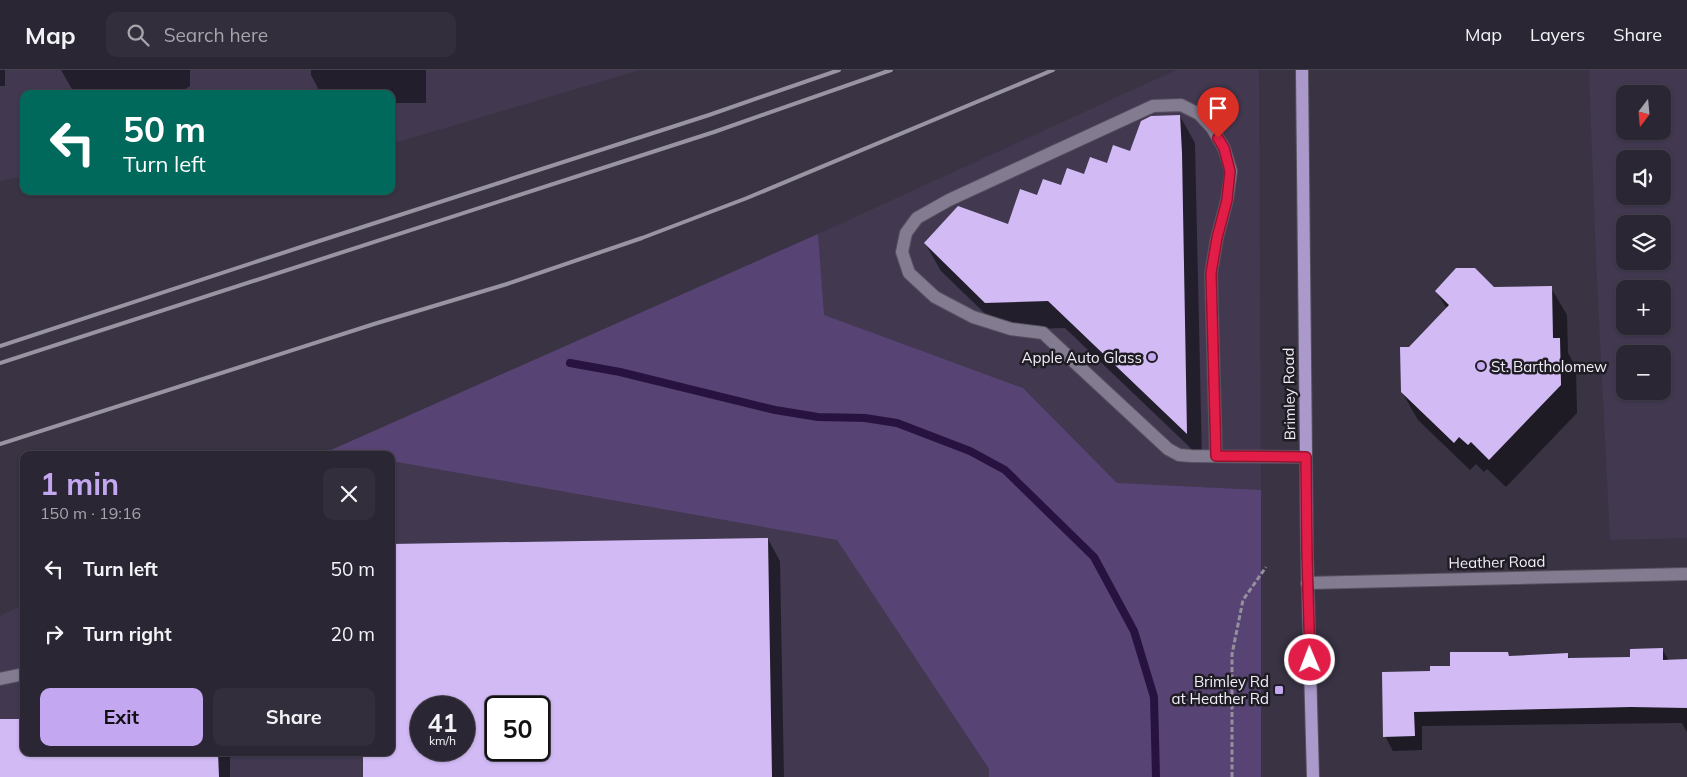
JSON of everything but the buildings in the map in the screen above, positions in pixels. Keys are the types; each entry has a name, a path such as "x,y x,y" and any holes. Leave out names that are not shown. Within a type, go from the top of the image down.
{"main road":[{"name":"Brimley Road","path":"1302,70 1312,777"}],"street":[{"path":"1216,456 1211,273 1217,238 1227,200 1230,171 1224,148 1212,128 1199,114 1181,105 1153,106 949,200 917,218 906,233 902,252 909,273 935,297 974,317 1011,330 1043,333 1168,449 1179,455 1216,456 1306,457"},
{"name":"Heather Road","path":"1308,583 1687,574"},
{"path":"0,679 20,675"}],"path":[{"path":"1232,777 1232,654 1243,600 1266,567"}],"shaded area":[{"path":"0,70 640,70 395,143 395,90 20,90 20,177 0,181"},
{"path":"1176,70 1259,70 1261,490 1117,483 1023,388 823,315 818,234"},
{"path":"1589,70 1687,70 1687,538 1610,540"},
{"path":"818,234 824,315 1023,388 1117,483 1261,490 1261,777 989,777 989,769 837,540 395,462 395,451 331,450"},
{"path":"395,462 837,540 989,769 989,777 0,777 0,616 20,606 20,756 395,756"}],"waterway":[{"path":"570,363 620,372 775,410 818,417 865,418 897,423 970,451 1005,470 1094,557 1134,631 1154,697 1156,777"}],"railway":[{"path":"0,346 709,115 839,70"},
{"path":"0,363 714,132 891,70"},
{"path":"0,444 374,324 507,284 642,238 747,198 1053,70"}],"place":[{"name":"Apple Auto Glass","path":"1152,357"},
{"name":"St. Bartholomew","path":"1481,366"},
{"name":"Brimley Rd at Heather Rd","path":"1279,690"}],"route":[{"path":"1218,138 1224,148 1230,171 1227,200 1217,238 1211,273 1216,456 1306,457 1310,660"}]}
